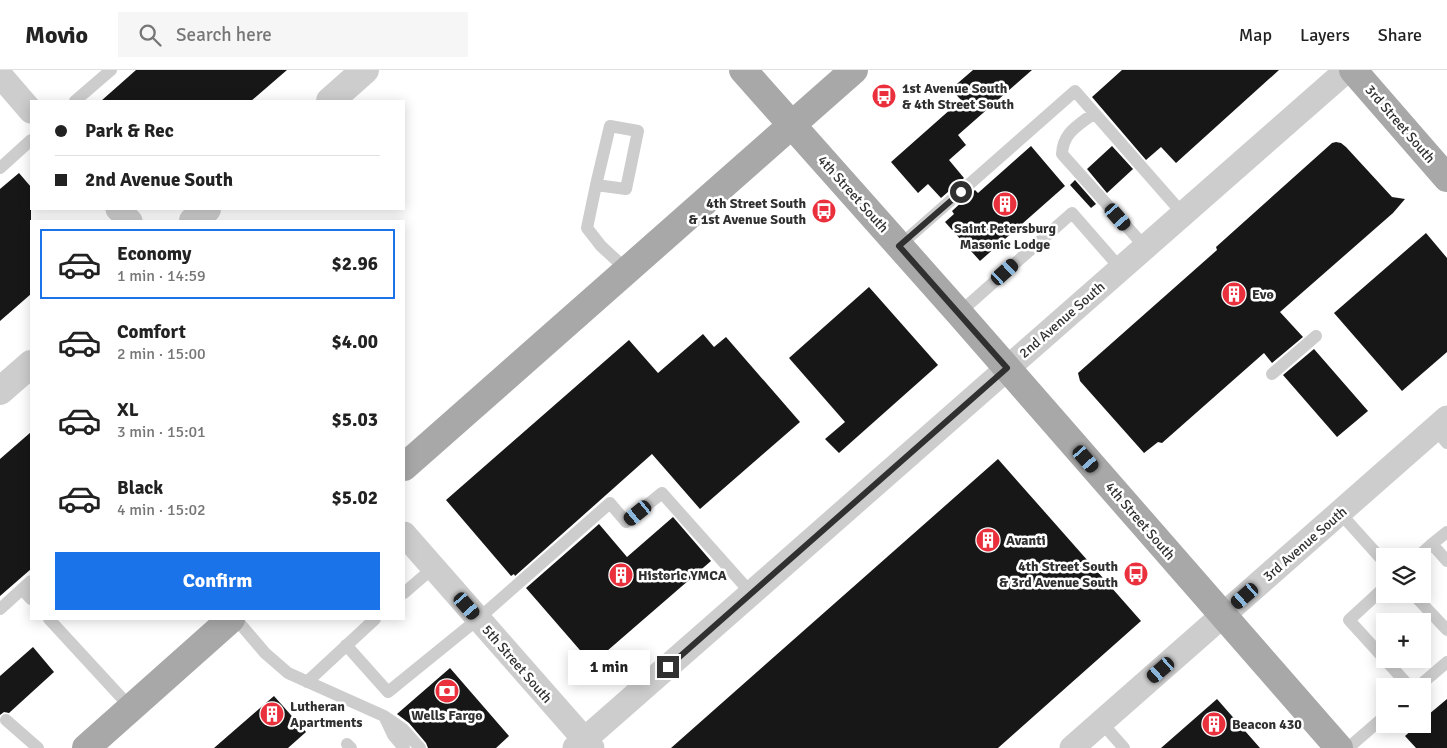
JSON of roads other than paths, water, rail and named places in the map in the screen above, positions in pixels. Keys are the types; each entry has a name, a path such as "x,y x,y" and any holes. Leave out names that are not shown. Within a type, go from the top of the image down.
{"main road":[{"name":"4th Street South","path":"743,70 1007,368 1339,748"},
{"path":"405,466 854,70"},
{"name":"3rd Street South","path":"1352,70 1447,178"},
{"path":"86,748 231,620"}],"street":[{"path":"331,100 365,70"},
{"name":"2nd Avenue South","path":"584,745 751,593 1347,70"},
{"path":"0,75 30,110"},
{"path":"119,210 129,220"},
{"path":"194,220 206,210"},
{"path":"0,391 30,366"},
{"name":"3rd Avenue South","path":"1072,748 1340,513 1443,430"},
{"name":"5th Street South","path":"405,535 584,745"}],"lane":[{"path":"76,100 111,70"},
{"path":"899,246 1075,91 1183,214"},
{"path":"1094,113 1066,136 1062,154 1145,247"},
{"path":"596,185 626,189 638,132 610,126 596,185 587,228 601,246 627,270"},
{"path":"0,168 30,141"},
{"path":"959,314 1072,213 1121,268"},
{"path":"1272,374 1316,336"},
{"path":"346,645 388,692 478,619 610,503 626,522 662,493 751,593"},
{"path":"1340,513 1376,553"},
{"path":"1428,548 1447,532"},
{"path":"1432,544 1447,561"},
{"path":"405,593 433,568"},
{"path":"0,609 27,585"},
{"path":"1376,594 1349,620 1401,678"},
{"path":"1422,603 1447,630"},
{"path":"50,620 132,708"},
{"path":"237,620 270,658 288,673 384,716 403,729 420,748"},
{"path":"307,682 375,620"},
{"path":"1428,678 1447,662"},
{"path":"384,716 393,735 404,748"},
{"path":"6,720 38,748"},
{"path":"1102,722 1124,748"},
{"path":"1348,748 1376,724"}],"place":[{"name":"1st Avenue South & 4th Street South","path":"884,96"},
{"name":"Saint Petersburg Masonic Lodge","path":"1005,204"},
{"name":"4th Street South & 1st Avenue South","path":"824,211"},
{"name":"Evo","path":"1234,294"},
{"name":"Avanti","path":"988,540"},
{"name":"4th Street South & 3rd Avenue South","path":"1136,574"},
{"name":"Historic YMCA","path":"621,575"},
{"name":"Wells Fargo","path":"447,691"},
{"name":"Lutheran Apartments","path":"272,714"},
{"name":"Beacon 430","path":"1214,724"}]}
